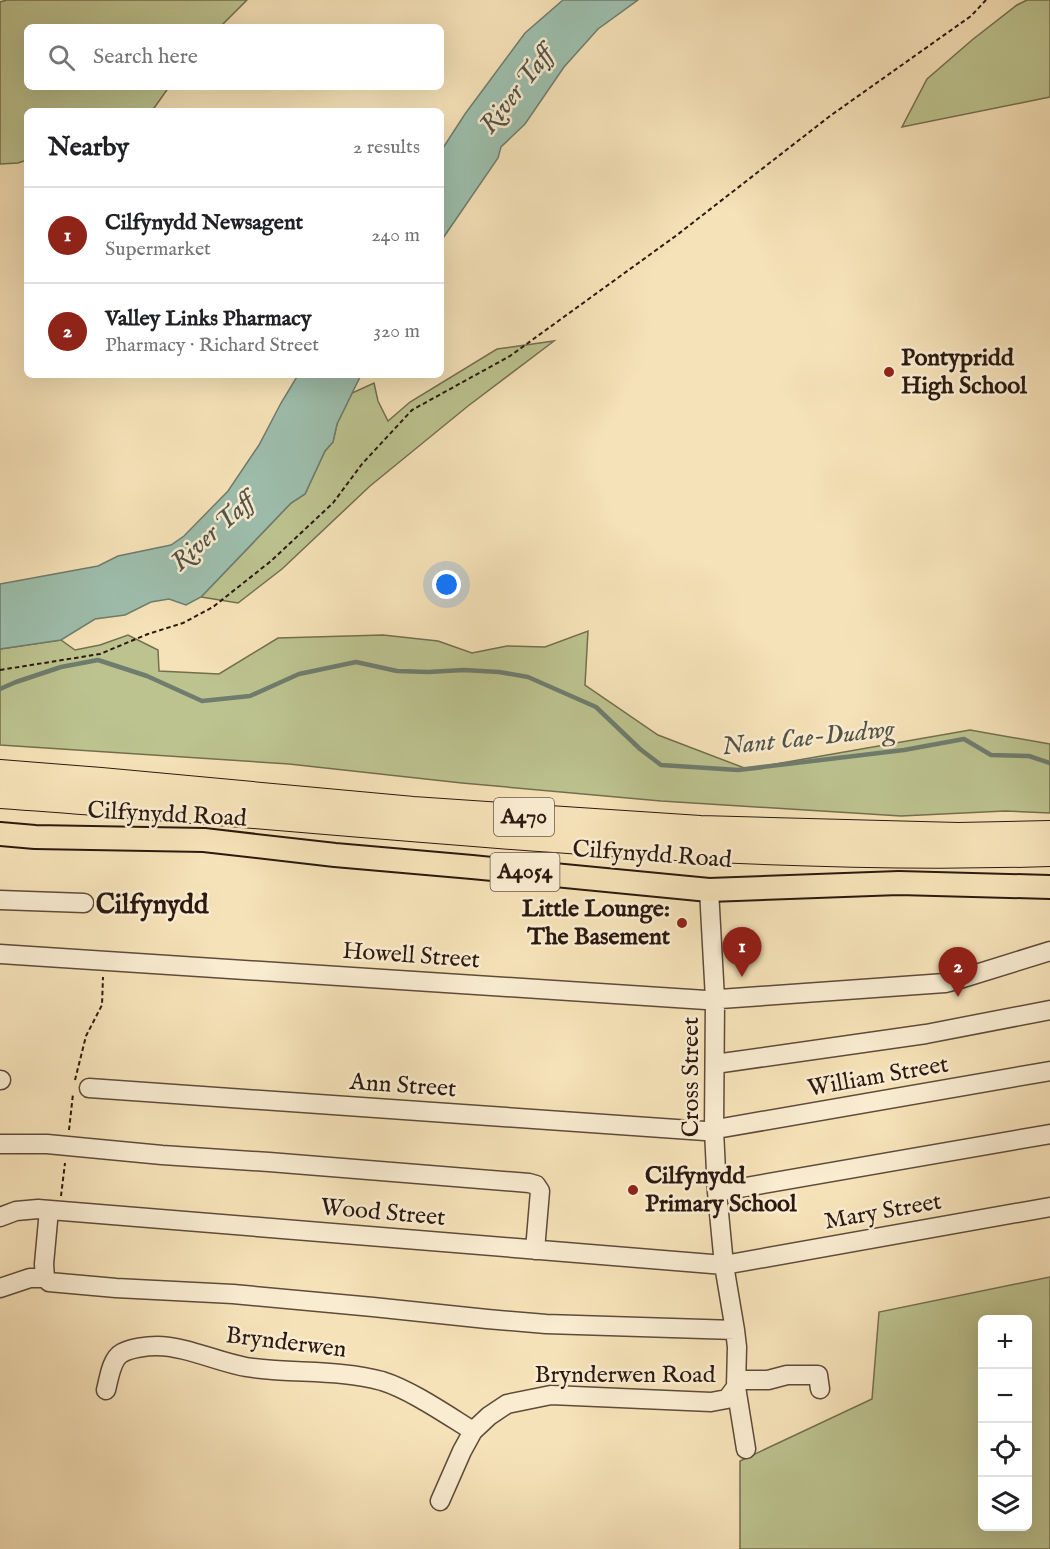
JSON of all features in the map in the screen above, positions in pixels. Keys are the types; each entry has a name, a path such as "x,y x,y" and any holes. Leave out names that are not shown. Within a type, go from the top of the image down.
{"highway":[{"name":"A470","path":"0,773 413,810 700,829 958,836 1050,834"},
{"name":"A470","path":"0,795 702,849 966,856 1050,853"}],"main road":[{"name":"Cilfynydd Road","path":"0,834 35,837 204,840 335,855 709,890 899,883 1050,887"}],"street":[{"name":"Cross Street","path":"709,890 715,999 714,1130 717,1192 724,1265 735,1330 736,1380 746,1449"},
{"path":"0,900 84,903"},
{"name":"Howell Street","path":"0,954 715,999 945,983 1050,951"},
{"path":"715,1064 926,1034 1050,1010"},
{"name":"William Street","path":"714,1130 1050,1071"},
{"name":"Ann Street","path":"89,1088 714,1130"},
{"path":"717,1192 1050,1134"},
{"path":"0,1144 47,1144 529,1183 536,1185 540,1191 535,1250"},
{"name":"Mary Street","path":"724,1265 1050,1207"},
{"path":"44,1209 45,1278"},
{"name":"Wood Street","path":"0,1216 16,1210 44,1209 724,1265"},
{"path":"0,1288 30,1278 45,1278 49,1282 233,1294 546,1324 735,1330"},
{"name":"Brynderwen","path":"106,1390 115,1359 121,1353 159,1346 245,1367 362,1377 383,1381 403,1389 474,1431"},
{"path":"736,1380 768,1380 787,1375 818,1375 820,1389"},
{"name":"Brynderwen Road","path":"440,1502 462,1451 474,1431 489,1416 507,1404 551,1395 711,1402 727,1399 736,1380"}],"path":[{"path":"0,670 100,654 148,634 183,623 213,607 271,561 333,503 362,464 412,410 510,356 677,235 830,116 970,16 986,0"}],"green space":[{"path":"7,0 247,0 223,24 24,24 24,90 167,90 154,108 24,108 24,161 0,164 0,2"},
{"path":"1027,0 1050,0 1050,97 902,127 927,79 972,40 1017,5"},
{"path":"554,341 468,406 370,486 282,569 238,603 201,597 291,503 305,494 325,451 333,442 337,424 352,393 374,383 378,401 388,421 410,402 497,349"},
{"path":"588,631 585,685 658,735 747,769 970,730 1050,744 1050,813 1005,811 901,816 661,801 289,764 0,745 0,649 61,640 75,650 100,645 128,635 158,650 159,671 219,674 278,638 383,635 438,641 472,653 507,646 545,647"},
{"path":"1050,1277 1050,1549 740,1549 740,1461 872,1399 879,1312"}],"water":[{"name":"River Taff","path":"563,0 638,0 598,29 564,67 525,124 501,147 498,158 444,237 444,146 525,33"},
{"name":"River Taff","path":"296,378 360,378 337,424 333,442 325,451 305,494 291,503 201,597 186,605 169,599 151,602 125,615 95,619 61,640 0,649 0,584 98,566 118,556 171,545 184,536 228,491 259,445"}],"waterway":[{"name":"Nant Cae-Dudwg","path":"0,689 61,667 98,660 147,676 202,701 250,696 299,674 356,662 397,671 499,672 528,677 596,707 640,749 661,765 738,770 904,750 964,739 991,755 1029,756 1050,763"}],"place":[{"name":"Pontypridd High School","path":"889,372"},
{"name":"Little Lounge: The Basement","path":"682,923"},
{"name":"Cilfynydd Newsagent","path":"742,977"},
{"name":"Valley Links Pharmacy","path":"958,997"},
{"name":"Cilfynydd Primary School","path":"633,1190"}],"district":[{"name":"Cilfynydd","path":"152,906"}]}
